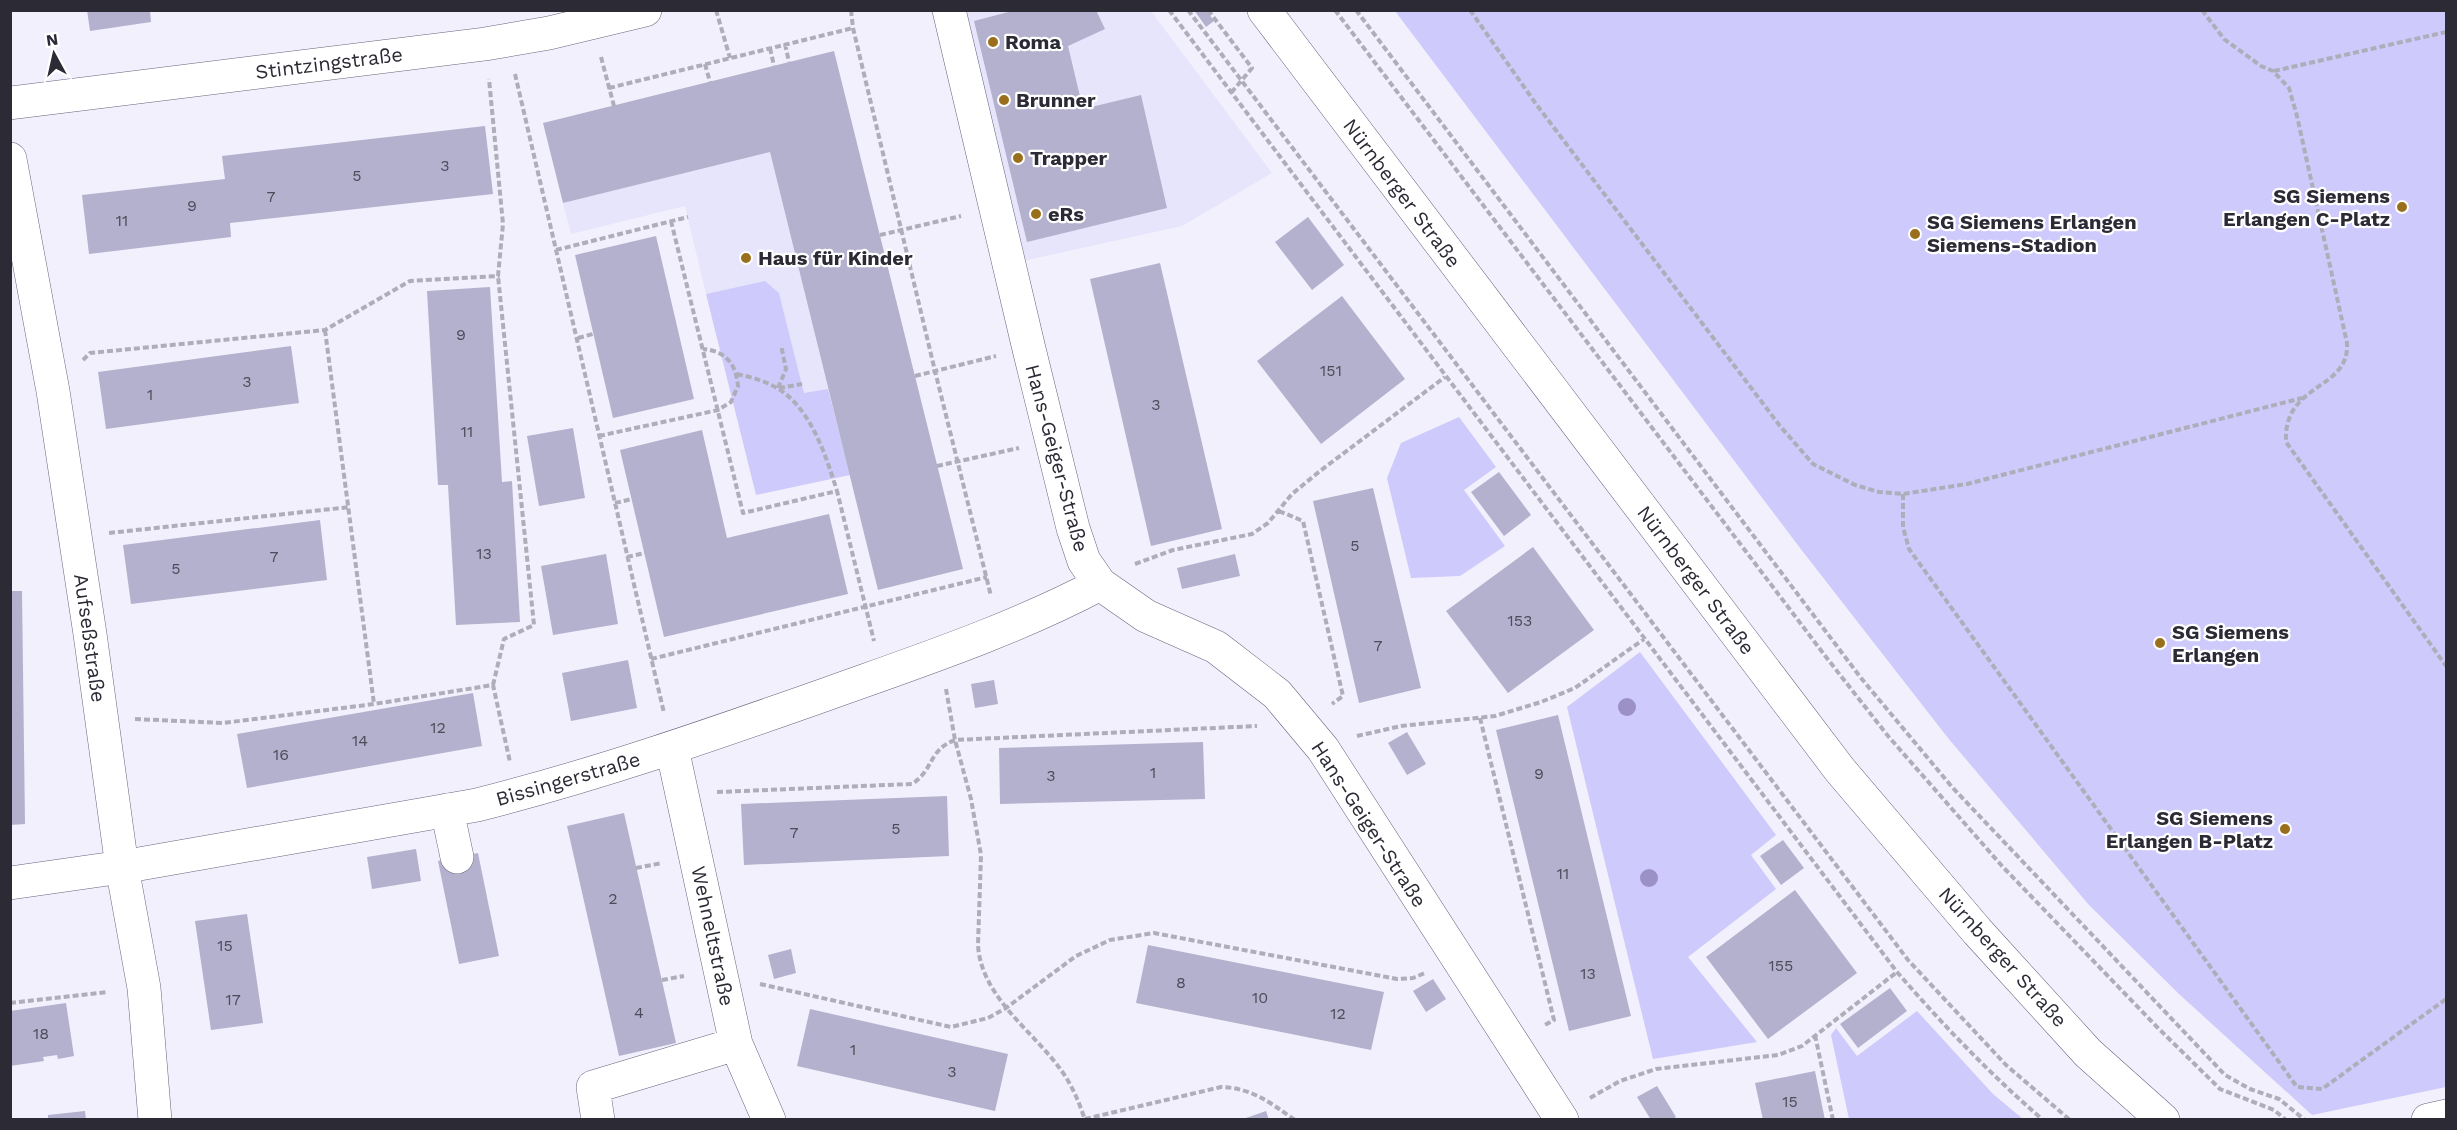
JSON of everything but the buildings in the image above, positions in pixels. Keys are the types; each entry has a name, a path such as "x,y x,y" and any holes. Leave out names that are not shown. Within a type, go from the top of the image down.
{"street":[{"name":"Stintzingstraße","path":"10,102 496,42 645,10"},
{"name":"Hans-Geiger-Straße","path":"949,10 1029,349 1073,528 1084,561 1100,584 1146,616 1216,647 1277,694 1313,737 1561,1118"},
{"name":"Nürnberger Straße","path":"1264,10 1840,770 1977,931 2088,1053 2163,1119"},
{"name":"Aufseßstraße","path":"10,159 53,391 122,867 144,988 155,1119"},
{"name":"Bissingerstraße","path":"10,883 122,867 447,810 517,795 672,748 882,674 1057,607 1100,584"},
{"name":"Wehneltstraße","path":"672,748 736,1044 769,1119"},
{"path":"447,810 457,857"},
{"path":"598,1119 593,1087 736,1044"},
{"path":"2428,1119 2446,1116"}],"path":[{"path":"716,10 730,58"},
{"path":"851,10 853,28 935,371 1000,629"},
{"path":"1169,10 1897,972 1947,1030 2003,1085 2043,1119"},
{"path":"1188,10 1908,960 2006,1065 2070,1119"},
{"path":"1208,10 1252,68 1231,93"},
{"path":"1335,10 1888,736 2002,866 2220,1089 2274,1110 2286,1119"},
{"path":"1356,10 1854,668 1952,787 2225,1075 2250,1089 2279,1099 2305,1119"},
{"path":"1470,10 1536,104 1780,426 1814,464 1855,485 1880,492 1903,494 1967,484 2302,398"},
{"path":"2202,10 2224,39 2261,66 2273,71 2289,88 2347,343 2348,353 2332,377 2302,398 2290,411 2286,442 2446,666"},
{"path":"591,23 614,105"},
{"path":"609,88 853,28"},
{"path":"2273,71 2446,32"},
{"path":"496,42 556,250 578,338 672,748"},
{"path":"496,42 503,224 498,276 534,625 504,639 493,685 517,795"},
{"path":"785,44 789,62"},
{"path":"770,48 774,66"},
{"path":"705,64 710,82"},
{"path":"880,235 996,207"},
{"path":"556,250 688,217"},
{"path":"671,222 742,513 837,491"},
{"path":"53,391 90,353 325,330 410,281 498,276"},
{"path":"325,330 374,704"},
{"path":"578,338 593,333"},
{"path":"778,388 786,369 781,345"},
{"path":"599,436 718,410 734,396 738,386 737,374 733,363 726,356 715,350 703,349"},
{"path":"915,376 1029,349"},
{"path":"737,374 755,378 778,388 803,412 816,437 837,491 882,674"},
{"path":"1100,584 1154,555 1252,534 1268,523 1292,494 1320,471 1445,377"},
{"path":"778,388 802,384"},
{"path":"937,465 1052,441"},
{"path":"1903,494 1902,527 1909,549 2297,1087 2322,1089 2446,999"},
{"path":"615,503 632,499"},
{"path":"75,537 350,507"},
{"path":"1279,511 1303,521 1343,696 1313,737"},
{"path":"627,557 645,553"},
{"path":"651,659 987,577"},
{"path":"683,793 912,784 924,777 935,753 947,742 955,740 1313,737 1366,733 1401,726 1495,716 1541,702 1575,688 1644,639"},
{"path":"939,652 955,740 971,799 981,855 979,958 983,972 1006,1008 1061,1070 1076,1096 1085,1119 1221,1086 1240,1088 1266,1100 1294,1119"},
{"path":"102,717 223,723 374,704 493,685"},
{"path":"1480,718 1554,1020 1512,1045"},
{"path":"721,976 951,1027 988,1018 1006,1008 1076,956 1110,940 1154,933 1397,979 1413,978 1457,959"},
{"path":"1561,1118 1593,1096 1638,1074 1656,1069 1778,1055 1802,1046 1897,972"},
{"path":"10,1003 144,988"},
{"path":"1815,1035 1833,1119"}],"shaded area":[{"path":"949,11 1151,11 1272,173 1182,226 1009,264"},
{"name":"SG Siemens Erlangen","path":"1395,11 2446,11 2446,1087 2312,1115 2179,994 2089,905 1948,738 1800,548"},
{"name":"Haus für Kinder","path":"770,152 828,389 804,394 779,293 765,282 706,294 685,206 571,234 563,203"},
{"path":"765,281 779,293 804,393 828,389 850,475 756,495 706,294"},
{"path":"1459,417 1496,467 1464,490 1505,546 1460,576 1411,578 1387,478 1401,443"},
{"path":"1640,652 1776,835 1751,855 1776,889 1688,957 1757,1042 1653,1059 1567,707"},
{"path":"1917,1011 1993,1094 2023,1119 1849,1119 1831,1035 1836,1028 1857,1056"}],"place":[{"name":"Roma","path":"993,42"},
{"name":"Brunner","path":"1004,100"},
{"name":"Trapper","path":"1018,158"},
{"name":"SG Siemens Erlangen C-Platz","path":"2402,207"},
{"name":"eRs","path":"1036,214"},
{"name":"SG Siemens Erlangen Siemens-Stadion","path":"1915,234"},
{"name":"Haus für Kinder","path":"746,258"},
{"name":"SG Siemens Erlangen","path":"2160,643"},
{"name":"SG Siemens Erlangen B-Platz","path":"2285,829"}]}
